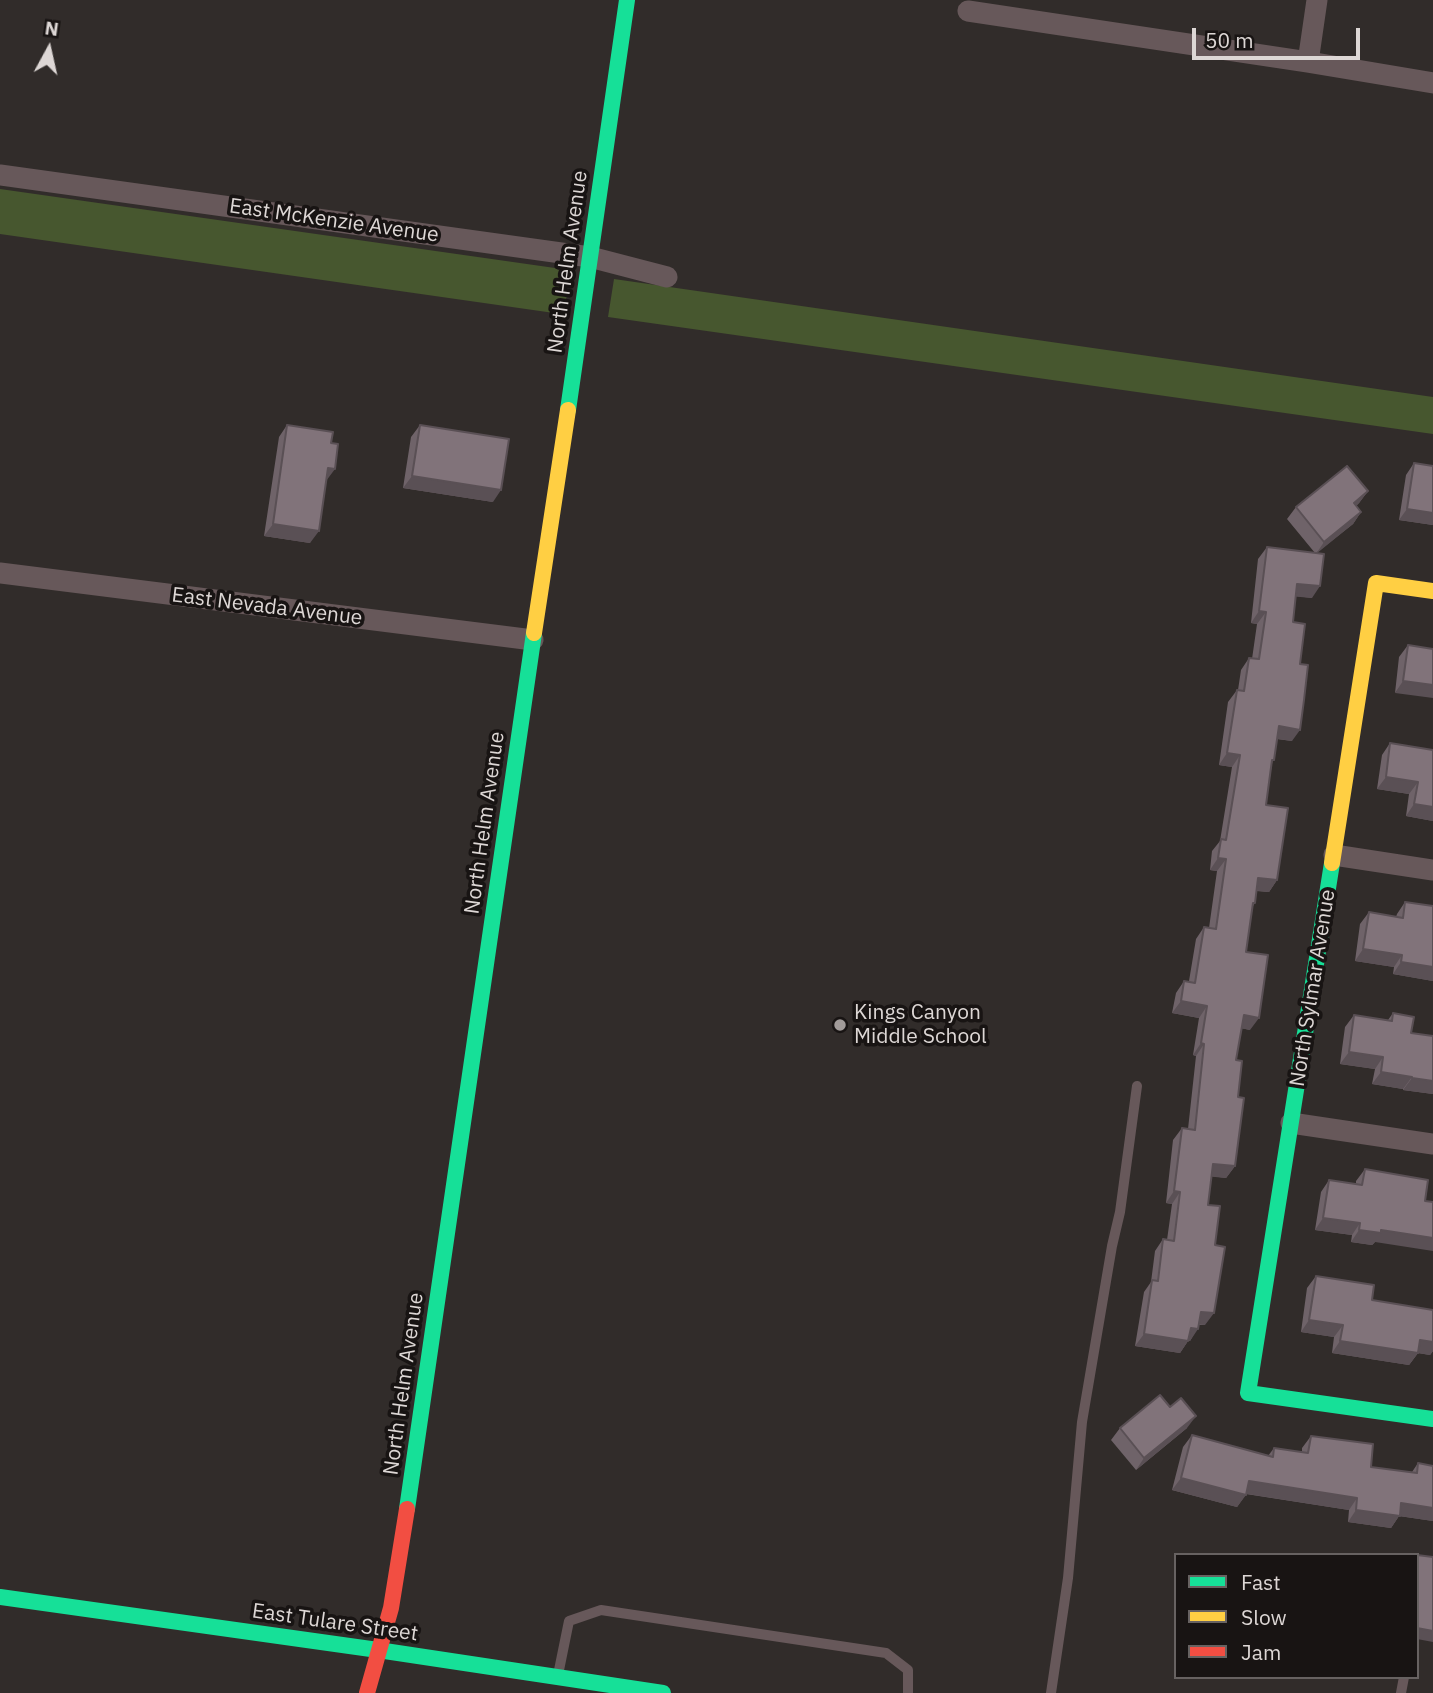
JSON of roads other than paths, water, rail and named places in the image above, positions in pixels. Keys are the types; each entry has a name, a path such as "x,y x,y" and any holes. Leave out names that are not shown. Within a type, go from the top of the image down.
{"street":[{"name":"North Helm Avenue","path":"367,1693 391,1608 413,1470 626,0"},
{"path":"1308,62 1317,0"},
{"path":"968,12 1433,83"},
{"name":"East McKenzie Avenue","path":"0,175 590,257 667,277"},
{"name":"East Nevada Avenue","path":"0,573 533,640"},
{"name":"North Sylmar Avenue","path":"1433,592 1376,583 1248,1392 1433,1419"},
{"path":"1334,855 1433,870"},
{"path":"1291,1122 1433,1144"},
{"name":"East Tulare Street","path":"0,1597 663,1693"}],"lane":[{"path":"1051,1693 1068,1578 1082,1422 1120,1212 1137,1086"},
{"path":"558,1678 569,1621 601,1610 886,1653 908,1670 908,1693"}],"place":[{"name":"Kings Canyon Middle School","path":"840,1025"}]}
